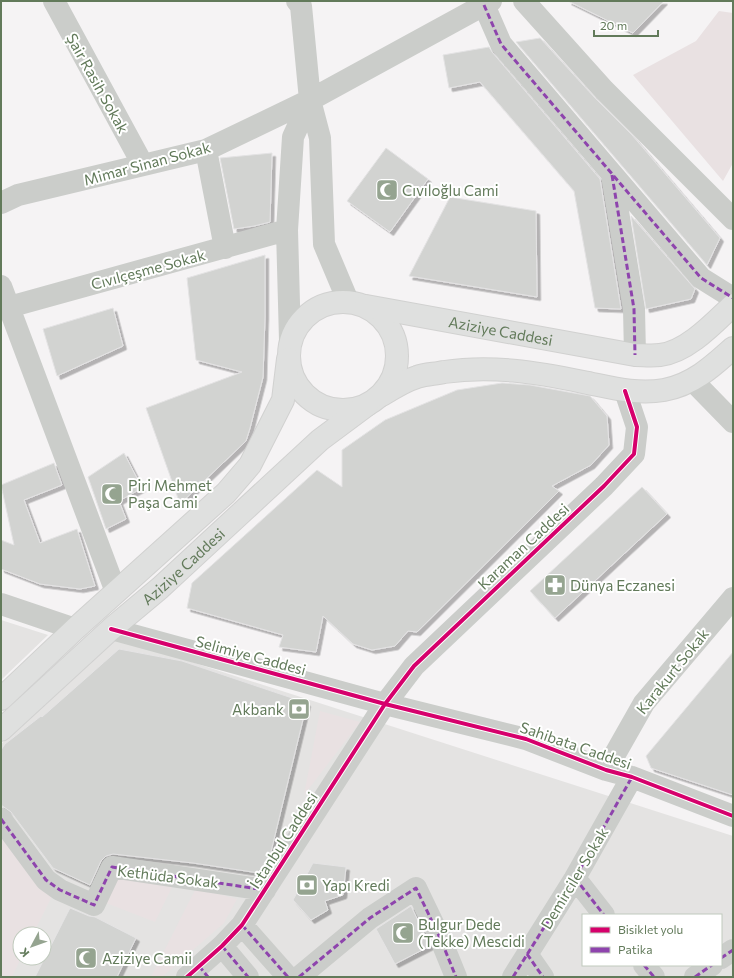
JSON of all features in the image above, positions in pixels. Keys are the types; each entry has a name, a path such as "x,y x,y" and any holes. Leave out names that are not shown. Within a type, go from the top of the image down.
{"main road":[{"path":"329,303 357,304 381,316 391,330 397,347 397,364 392,381 374,400 350,410 333,410 316,404 303,393 292,377 289,349 299,323 312,311 329,303"},
{"name":"Aziziye Caddesi","path":"357,304 635,355"},
{"path":"635,355 661,355 683,346 703,333 733,305"},
{"path":"625,391 664,391 678,387 693,381 710,369 733,348"},
{"name":"Aziziye Caddesi","path":"1,699 75,629 226,493 250,466 283,400 289,349"},
{"name":"Aziziye Caddesi","path":"1,730 111,629 160,588 320,440 374,400 398,385 418,376 484,368 547,375 625,391"}],"street":[{"name":"Şair Rasih Sokak","path":"54,1 143,165"},
{"path":"524,1 604,90 733,219"},
{"path":"300,3 310,100 320,138 324,244 357,304"},
{"name":"Mimar Sinan Sokak","path":"1,203 18,195 206,150 310,100 488,3"},
{"path":"488,3 501,44 701,278 733,298"},
{"path":"289,349 287,230 293,137 310,100"},
{"path":"206,150 225,248"},
{"path":"612,175 634,309 635,355"},
{"name":"Cıvılçeşme Sokak","path":"9,307 287,230"},
{"path":"1,286 116,592"},
{"path":"693,381 733,422"},
{"name":"Karaman Caddesi","path":"384,704 414,666 599,491 634,454 637,427 625,391"},
{"name":"Karakurt Sokak","path":"606,770 644,703 733,598"},
{"path":"1,604 75,629"},
{"name":"Selimiye Caddesi","path":"111,629 384,704"},
{"name":"Sahibata Caddesi","path":"384,704 526,739 606,770 632,777 733,816"},
{"name":"İstanbul Caddesi","path":"198,974 222,946 242,926 384,704"},
{"name":"Demirciler Sokak","path":"513,977 575,878 632,777"},
{"name":"Kethüda Sokak","path":"1,819 46,880 60,890 94,905 112,866 265,890"},
{"path":"575,878 603,914"},
{"path":"299,977 370,918 416,888 441,940 456,977"},
{"path":"242,926 288,977"},
{"path":"222,946 248,977"},
{"path":"722,957 733,950"},
{"path":"527,954 543,977"},
{"path":"645,966 654,977"},
{"path":"695,977 711,966"}],"shaded area":[{"path":"719,11 733,13 733,163 723,181 633,75 696,41"},
{"path":"1,620 48,635 1,680"},
{"path":"117,638 733,836 733,977 1,977 1,744"},
{"path":"320,711 360,722 304,795"},
{"path":"1,827 54,892 37,926 12,926 12,966 17,966 12,977 1,977"},
{"path":"115,870 175,881 155,922 101,901"},
{"path":"196,888 237,899 224,923 162,977 151,977"}],"building":[{"path":"568,1 664,1 633,33"},
{"path":"540,38 595,98 632,135 720,238 707,265 516,42"},
{"path":"489,47 600,179 621,309 595,308 574,191 480,82 449,88 443,55"},
{"name":"Cıvıloğlu Cami","path":"386,148 428,179 390,232 347,201"},
{"path":"272,153 270,222 234,229 220,158"},
{"path":"450,197 536,211 537,297 409,276"},
{"path":"631,216 695,289 691,299 646,309"},
{"path":"265,255 263,377 246,441 180,504 146,408 242,372 196,360 187,278"},
{"path":"113,308 123,346 57,376 43,329"},
{"path":"502,383 530,385 590,396 607,416 609,445 591,465 552,486 559,491 417,632 408,631 395,646 372,650 353,644 323,616 316,652 279,647 283,635 187,608 192,583 317,470 342,487 342,450 385,420 457,390"},
{"name":"Piri Mehmet Paşa Cami","path":"124,453 142,488 119,501 126,519 106,529 88,477"},
{"path":"54,463 62,485 24,500 40,543 77,529 95,586 80,589 40,584 1,569 1,540 14,545 1,485"},
{"path":"642,487 667,514 555,618 530,591"},
{"path":"119,649 182,661 307,703 269,860 259,873 193,863 113,854 106,856 101,861 90,885 53,868 11,812 1,805 1,750 5,744 41,716 42,717"},
{"path":"733,652 733,795 651,768 646,756"},
{"path":"313,863 346,867 343,895 325,901 328,910 311,920 293,900"},
{"name":"Bulgur Dede (Tekke) Mescidi","path":"411,906 430,946 395,964 376,929"},
{"name":"Aziziye Camii","path":"70,908 95,917 136,938 117,977 35,977 41,966 52,966 52,943"}],"marked path":[{"path":"484,5 501,44 701,278 733,298"},
{"path":"612,175 634,309 635,355"},
{"path":"513,977 575,878 632,777"},
{"path":"1,819 46,880 60,890 94,905 112,867 265,890"},
{"path":"575,878 603,914"},
{"path":"299,977 370,918 416,888 441,940 456,977"},
{"path":"242,925 288,977"},
{"path":"222,946 248,977"},
{"path":"722,957 733,950"},
{"path":"527,954 543,977"},
{"path":"199,966 208,977"},
{"path":"645,966 654,977"},
{"path":"695,977 711,966"}],"cycle path":[{"path":"187,977 222,946 242,925 385,704 414,666 604,486 634,454 637,427 625,391"},
{"path":"111,629 385,704 526,739 606,770 632,777 733,816"}],"place":[{"name":"Cıvıloğlu Cami","path":"387,190"},
{"name":"Piri Mehmet Paşa Cami","path":"112,494"},
{"name":"Dünya Eczanesi","path":"555,585"},
{"name":"Akbank","path":"299,709"},
{"name":"Yapı Kredi","path":"307,885"},
{"name":"Bulgur Dede (Tekke) Mescidi","path":"403,933"},
{"name":"Aziziye Camii","path":"86,958"}]}
